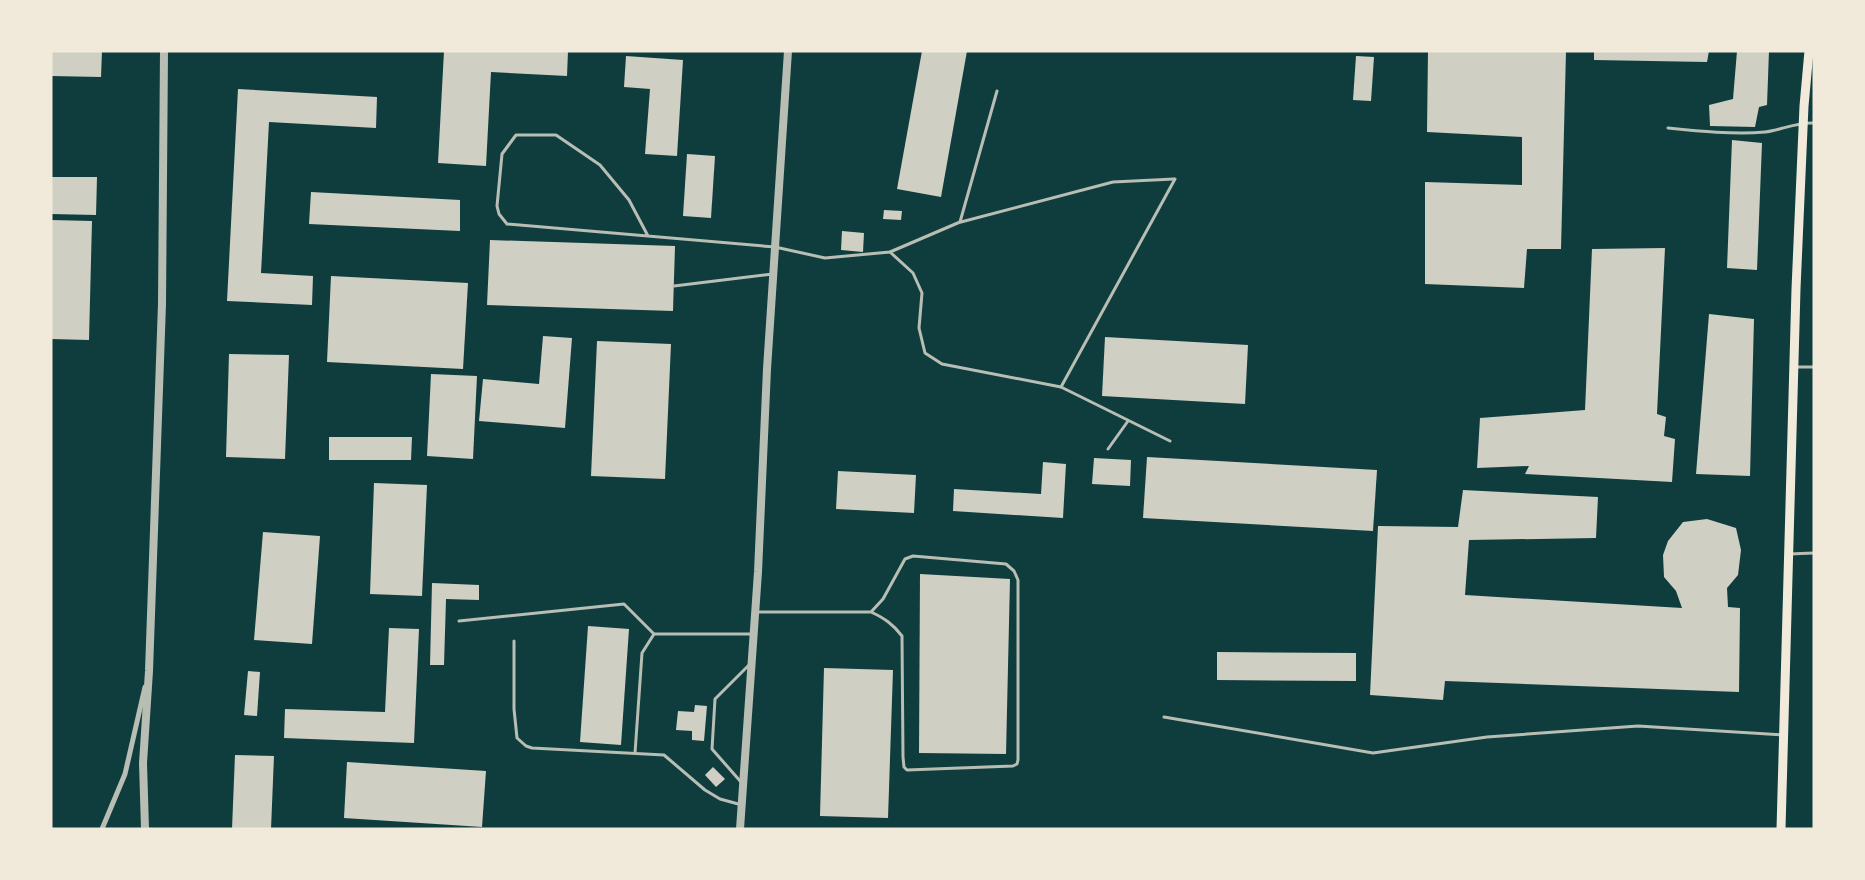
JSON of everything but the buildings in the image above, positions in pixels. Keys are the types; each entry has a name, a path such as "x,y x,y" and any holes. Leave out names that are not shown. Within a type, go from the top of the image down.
{"main road":[{"path":"1781,829 1794,367 1803,123 1808,51"}],"street":[{"path":"145,829 144,763 162,304 164,51"},
{"path":"740,829 756,612 767,369 788,51"},
{"path":"102,829 125,774 149,671"}],"lane":[{"path":"960,222 997,91"},
{"path":"1668,128 1699,132 1765,132 1803,123 1814,123"},
{"path":"648,236 629,200 600,165 556,135 516,135 502,154 497,206 499,214 508,224 775,247 825,258 890,252 960,222 1113,182 1175,179 1060,387"},
{"path":"890,252 913,273 922,293 919,328 925,353 942,364 1060,387 1170,441"},
{"path":"674,286 773,274"},
{"path":"1794,367 1814,367"},
{"path":"1108,449 1128,421"},
{"path":"1788,554 1814,554"},
{"path":"756,612 871,612 881,616 890,623 902,636 904,767 907,770 1013,766 1016,764 1018,760 1018,580 1014,571 1006,564 909,557 905,560 883,600 871,612"},
{"path":"459,621 624,604 654,634 754,634"},
{"path":"635,753 642,653 654,634"},
{"path":"514,641 514,709 517,738 520,742 532,748 664,755 705,790 720,799 742,805"},
{"path":"744,786 712,749 715,699 752,662"},
{"path":"1164,717 1373,753 1487,737 1638,726 1783,736"}]}
